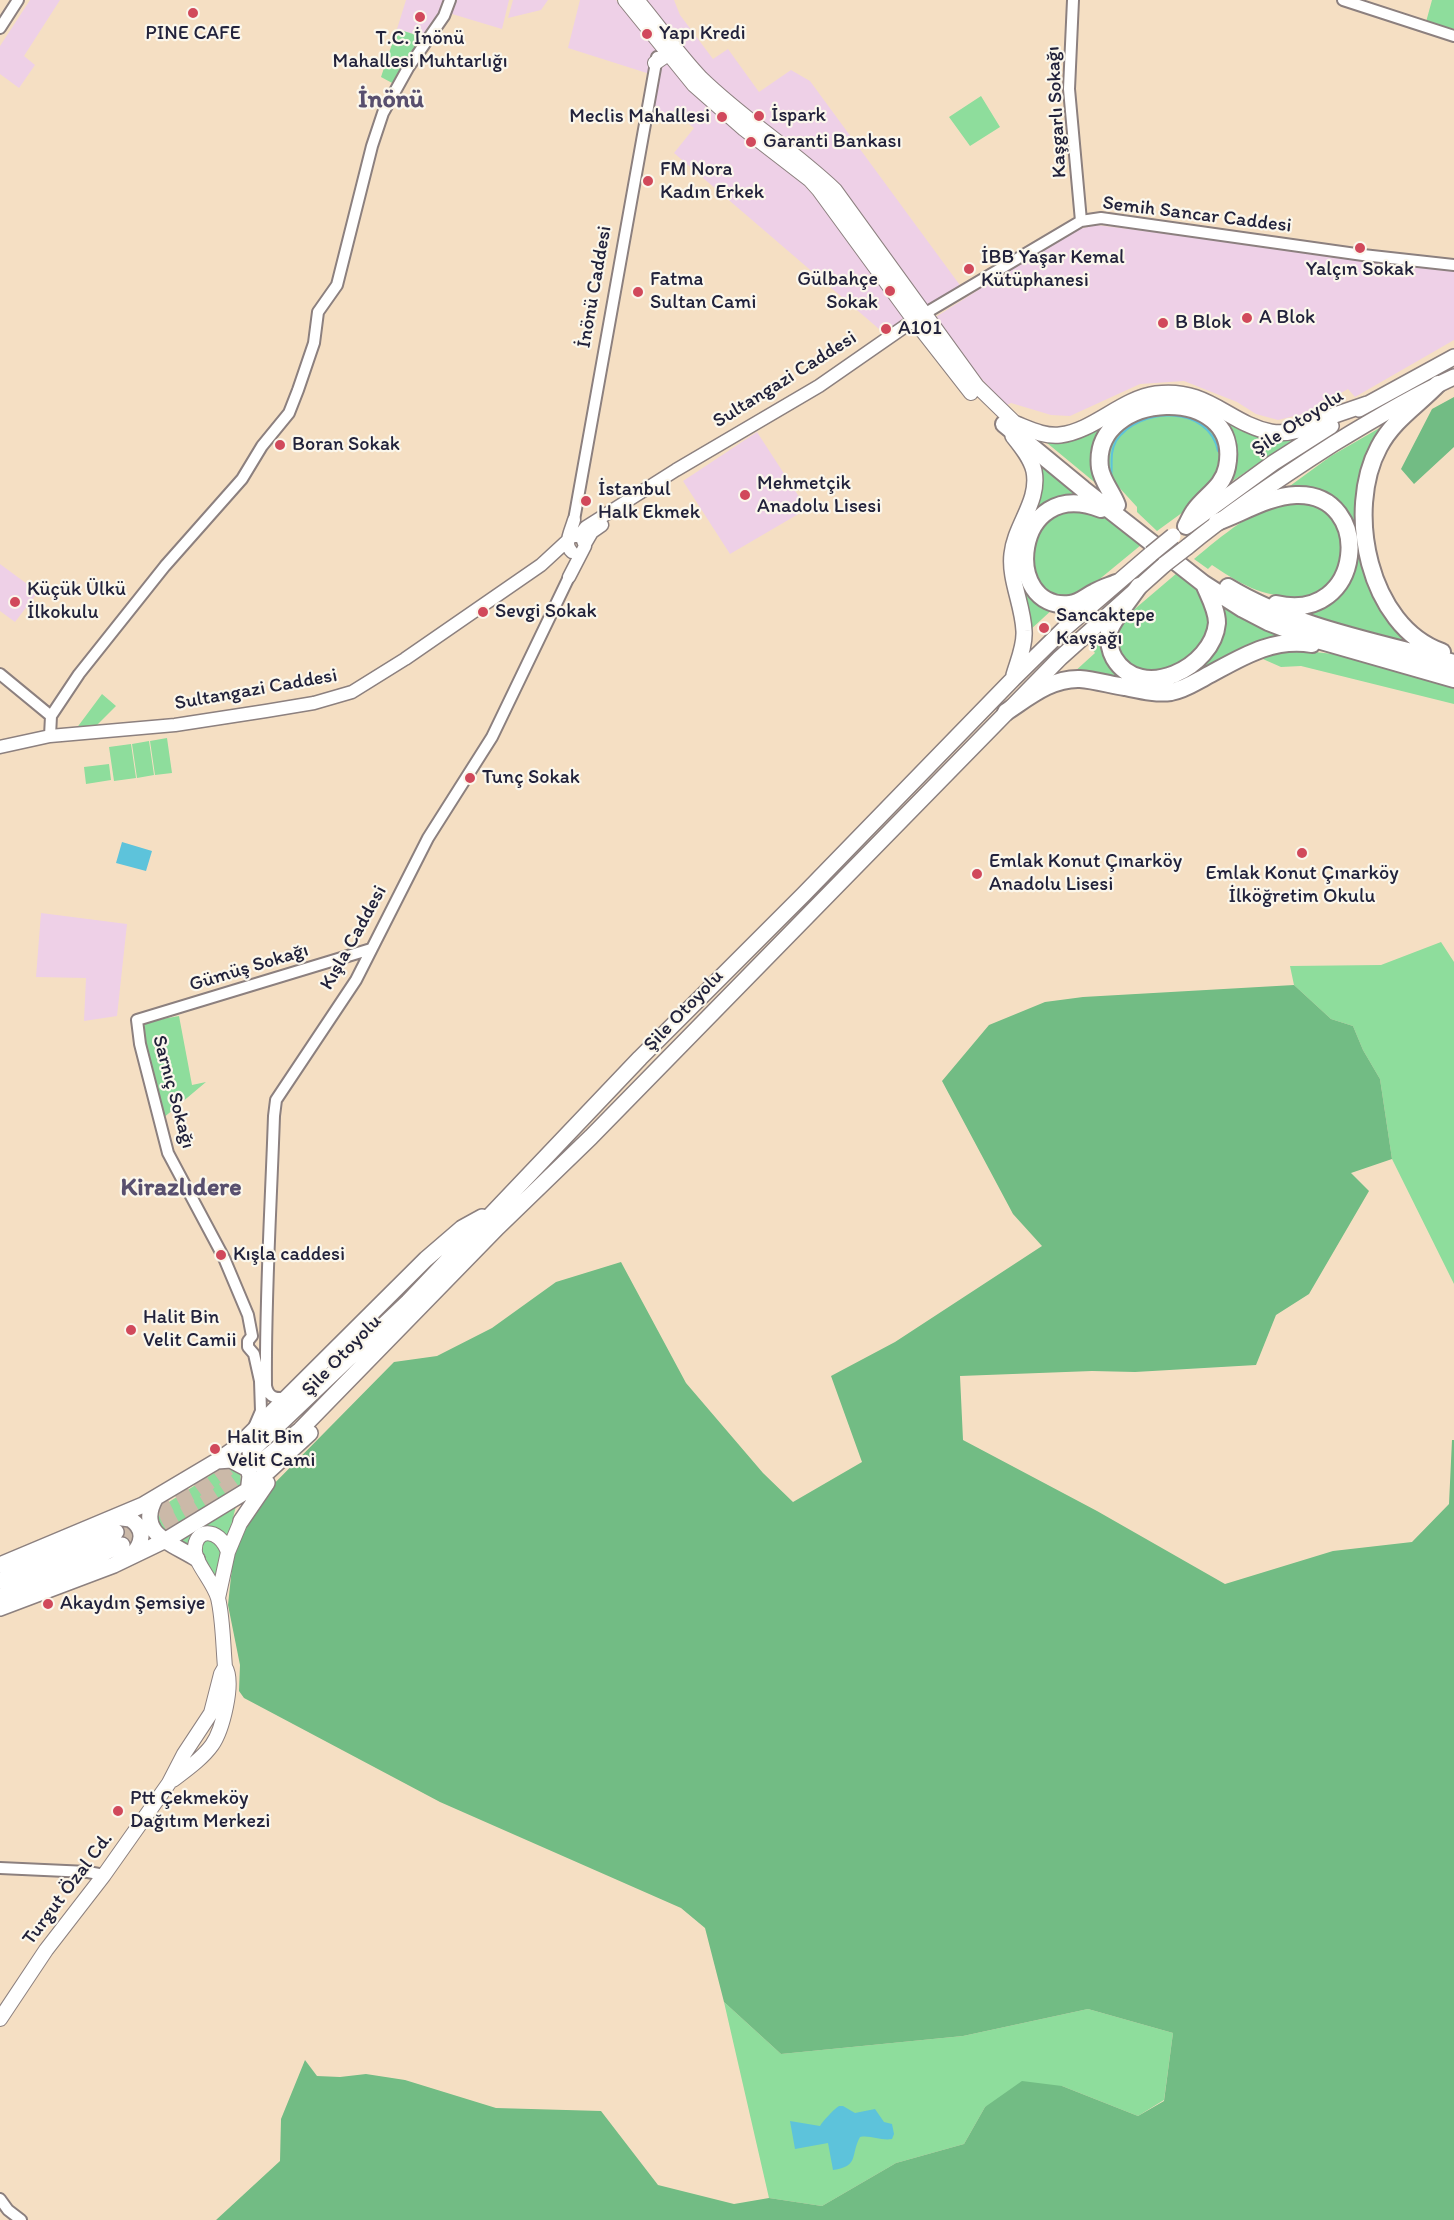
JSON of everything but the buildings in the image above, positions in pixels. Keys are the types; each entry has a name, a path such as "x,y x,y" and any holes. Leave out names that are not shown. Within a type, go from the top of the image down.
{"highway":[{"name":"Şile Otoyolu","path":"1438,384 1330,446 1217,522 1139,586 1006,711 591,1137 498,1227 300,1430 254,1458 408,1302 640,1058 804,894 1049,642 1151,554 1273,463 1367,404 1454,357"},
{"path":"1454,376 1438,384 1422,401 1402,416 1380,445 1366,487 1364,515 1376,584 1386,605 1400,624 1421,642 1454,656"},
{"path":"1010,424 1040,433 1059,435 1086,426 1118,407 1142,398 1157,394 1174,394 1196,397 1221,408 1245,423 1272,432 1295,431 1314,426 1330,417 1367,404"},
{"path":"1116,510 1100,471 1101,445 1107,433 1118,422 1154,406 1194,410 1214,420 1223,432 1228,459 1227,470 1214,493 1195,510 1180,531"},
{"path":"1010,424 1221,596 1268,622 1307,637 1454,679"},
{"path":"1010,424 1034,470 1035,483 1034,495 1012,554 1013,574 1024,632 1023,647 1013,678"},
{"path":"1217,522 1266,501 1299,495 1317,499 1333,508 1348,532 1351,547 1349,563 1336,588 1325,598 1299,607 1286,607 1235,591"},
{"path":"1116,583 1073,604 1048,601 1037,592 1025,570 1025,553 1029,535 1044,512 1062,504 1078,502 1116,510 1235,591 1297,620 1454,663"},
{"path":"1139,586 1109,632 1110,648 1118,665 1128,673 1140,679 1155,679 1174,675 1186,669 1196,661 1211,641 1217,624 1215,611 1204,584"},
{"path":"1006,711 1040,689 1080,679 1151,692 1172,692 1190,686 1261,648 1277,644 1306,643 1356,651"},
{"path":"0,1597 117,1531 155,1499 238,1446 426,1259 462,1228 495,1210"},
{"path":"0,1608 138,1554 166,1540 248,1490 295,1448 428,1314 498,1227"},
{"path":"241,1521 264,1486 295,1448"},
{"path":"217,1461 231,1460 248,1469 250,1476 241,1521"},
{"path":"155,1499 148,1521 155,1533 197,1559"},
{"path":"0,1581 117,1531 130,1519 136,1524 141,1534 139,1547 123,1561"},
{"path":"0,1565 117,1531"},
{"path":"138,1554 158,1551 197,1559"}],"main road":[{"path":"626,0 665,50 703,93 744,129 810,180 919,317 1010,424"},
{"path":"637,0 702,78 817,172 835,190 919,317"},
{"path":"655,63 665,50"},
{"path":"665,50 674,54 705,88 735,107"},
{"name":"Sultangazi Caddesi","path":"0,747 50,736 175,724 314,703 352,692 673,477 676,470 819,386 919,317"},
{"path":"574,520 575,543"},
{"name":"Kışla Caddesi","path":"569,577 575,543"},
{"path":"218,1598 228,1552 241,1521"},
{"path":"218,1598 212,1582 197,1559 195,1546 204,1534 212,1533 225,1542 228,1552"},
{"name":"Turgut Özal Cd.","path":"0,2019 46,1950 104,1875 169,1783 179,1762 211,1713 220,1674 225,1667 218,1598"}],"street":[{"path":"0,28 18,0"},
{"path":"50,736 51,716 106,639 165,566 242,479 262,446 289,413 314,343 318,312 337,285 372,146 383,113 408,68 444,16 450,0"},
{"name":"Kaşgarlı Sokağı","path":"1073,0 1070,89 1081,221"},
{"path":"1343,0 1454,36"},
{"name":"İnönü Caddesi","path":"574,520 655,63"},
{"name":"Semih Sancar Caddesi","path":"919,317 1081,221 1101,218 1363,255 1454,265"},
{"name":"Kışla Caddesi","path":"289,1397 280,1399 268,1393 266,1309 276,1100 343,999 428,838 492,737 569,577"},
{"path":"0,674 51,716"},
{"name":"Gümüş Sokağı","path":"137,1020 371,949"},
{"name":"Sarnıç Sokağı","path":"137,1020 140,1044 168,1154 224,1258 248,1315 252,1336"},
{"path":"248,1315 259,1316 266,1309"},
{"path":"250,1434 261,1412 260,1381 254,1354 248,1347 248,1341 252,1336 258,1335 266,1345 261,1354 254,1354"},
{"path":"0,1868 88,1872 104,1875"},
{"path":"0,2199 8,2210 21,2220"}],"shaded area":[{"path":"30,0 60,0 24,56 35,65 19,88 0,74 0,46"},
{"path":"406,0 446,0 423,37 397,29"},
{"path":"456,0 509,0 502,29 452,14"},
{"path":"513,0 548,0 541,10 508,18"},
{"path":"580,0 616,0 654,48 697,96 794,173 845,232 907,322 886,335 674,153 694,128 673,111 648,122 653,75 568,48"},
{"path":"647,0 674,0 680,15 713,59 728,49 759,92 791,70 810,81 962,288 922,307 871,228 834,181 722,91 678,45"},
{"path":"1096,225 1454,268 1454,340 1355,397 1348,389 1303,414 1278,420 1256,414 1237,402 1184,381 1140,384 1070,416 1051,415 1011,403 1005,406 931,320 1071,231"},
{"name":"Mehmetçik Anadolu Lisesi","path":"757,432 807,509 730,554 683,481"},
{"name":"Küçük Ülkü İlkokulu","path":"0,564 38,592 15,622 0,611"},
{"path":"41,913 127,924 117,1016 84,1021 86,978 36,977"}],"green space":[{"path":"1432,0 1454,0 1454,29 1426,22"},
{"path":"397,29 423,37 394,84 381,77"},
{"path":"981,96 1000,127 970,146 949,117"},
{"path":"1454,397 1454,447 1414,484 1401,469 1432,409"},
{"path":"1212,411 1299,436 1222,488 1233,467"},
{"path":"1155,413 1200,418 1217,434 1222,468 1190,507 1157,531 1137,512 1137,507 1116,484 1110,473 1108,474 1107,448 1127,423"},
{"path":"1106,422 1108,425 1104,490 1047,443 1069,440"},
{"path":"1390,422 1370,454 1362,544 1420,647 1296,613 1337,595 1347,518 1283,491 1331,456"},
{"path":"1037,457 1089,499 1037,513 1041,485"},
{"path":"1292,500 1322,508 1340,526 1343,567 1317,597 1273,595 1261,592 1212,565 1208,569 1194,559 1252,516"},
{"path":"1059,510 1097,512 1141,545 1070,600 1045,593 1030,566 1035,537"},
{"path":"1177,573 1206,596 1211,612 1207,634 1195,653 1177,667 1159,673 1138,671 1119,659 1116,633 1123,619"},
{"path":"1023,580 1054,608 1030,630 1033,635 1030,640 1019,581"},
{"path":"1217,601 1248,619 1294,639 1266,641 1181,681 1165,685 1143,684 1093,675 1057,677 1069,671 1073,673 1095,653 1092,649 1105,630 1109,658 1123,676 1144,683 1168,681 1191,671 1209,653 1219,630"},
{"path":"1288,649 1342,655 1428,678 1454,688 1454,704 1301,666 1281,667 1256,656"},
{"path":"102,694 116,706 94,728 76,729"},
{"path":"167,738 172,773 155,775 150,741"},
{"path":"149,741 154,775 137,778 132,744"},
{"path":"131,744 136,778 114,781 109,747"},
{"path":"109,764 111,780 86,784 84,767"},
{"path":"1441,942 1454,962 1454,1284 1392,1159 1380,1079 1363,1050 1353,1026 1331,1019 1294,985 1290,966 1381,965"},
{"path":"1294,985 1331,1019 1353,1026 1363,1050 1380,1079 1392,1159 1351,1173 1369,1191 1309,1294 1276,1315 1256,1365 1135,1372 1092,1371 960,1376 963,1440 1097,1511 1225,1584 1333,1551 1412,1542 1449,1504 1452,1440 1454,1440 1454,2220 216,2220 280,2161 281,2119 305,2060 317,2076 340,2077 366,2074 405,2080 496,2108 601,2111 658,2185 734,2204 769,2198 822,2206 896,2163 964,2144 985,2107 1022,2081 1062,2086 1138,2116 1164,2101 1173,2033 1088,2009 963,2036 781,2054 724,2002 705,1928 681,1908 440,1802 244,1698 239,1691 240,1665 228,1605 233,1558 259,1499 394,1362 437,1356 492,1328 556,1282 621,1262 686,1383 763,1473 793,1502 862,1462 831,1376 895,1342 1042,1246 1013,1214 942,1081 989,1025 1045,1002 1083,997"},
{"path":"179,1016 192,1085 206,1082 162,1119 139,1023"},
{"path":"222,1468 240,1471 241,1483 238,1490 169,1535 154,1524 158,1509"},
{"path":"236,1506 228,1538 216,1528 190,1550 175,1541"},
{"path":"205,1538 218,1542 222,1553 217,1581 201,1555 201,1544"},
{"path":"724,2002 781,2054 963,2036 1088,2009 1173,2033 1164,2100 1138,2116 1062,2086 985,2107 964,2144 896,2163 822,2206 769,2198"}],"water":[{"path":"122,842 152,851 146,871 116,863"},
{"path":"839,2106 855,2113 875,2109 884,2122 892,2124 894,2134 892,2139 860,2137 851,2163 833,2170 828,2143 795,2149 790,2121 820,2126"}],"waterway":[{"path":"1111,478 1112,455 1116,441 1127,429 1140,421 1156,417 1188,418 1202,425 1212,436 1218,451"}],"tunnel":[{"path":"116,1532 196,1492 245,1456"},
{"path":"122,1545 193,1509 258,1464"}],"place":[{"name":"PINE CAFE","path":"193,13"},
{"name":"T.C. İnönü Mahallesi Muhtarlığı","path":"420,17"},
{"name":"Yapı Kredi","path":"647,34"},
{"name":"İspark","path":"759,116"},
{"name":"Meclis Mahallesi","path":"722,117"},
{"name":"Garanti Bankası","path":"751,142"},
{"name":"FM Nora Kadın Erkek","path":"648,181"},
{"name":"Yalçın Sokak","path":"1360,248"},
{"name":"İBB Yaşar Kemal Kütüphanesi","path":"969,269"},
{"name":"Gülbahçe Sokak","path":"890,291"},
{"name":"Fatma Sultan Cami","path":"638,292"},
{"name":"A Blok","path":"1247,318"},
{"name":"B Blok","path":"1163,323"},
{"name":"A101","path":"886,329"},
{"name":"Boran Sokak","path":"280,445"},
{"name":"Mehmetçik Anadolu Lisesi","path":"745,495"},
{"name":"İstanbul Halk Ekmek","path":"586,501"},
{"name":"Küçük Ülkü İlkokulu","path":"15,602"},
{"name":"Sevgi Sokak","path":"483,612"},
{"name":"Sancaktepe Kavşağı","path":"1044,628"},
{"name":"Tunç Sokak","path":"470,778"},
{"name":"Emlak Konut Çınarköy İlköğretim Okulu","path":"1302,853"},
{"name":"Emlak Konut Çınarköy Anadolu Lisesi","path":"977,874"},
{"name":"Kışla caddesi","path":"221,1255"},
{"name":"Halit Bin Velit Camii","path":"131,1330"},
{"name":"Halit Bin Velit Cami","path":"215,1449"},
{"name":"Akaydın Şemsiye","path":"48,1604"},
{"name":"Ptt Çekmeköy Dağıtım Merkezi","path":"118,1811"}],"district":[{"name":"İnönü","path":"391,100"},
{"name":"Kirazlıdere","path":"181,1188"}]}
